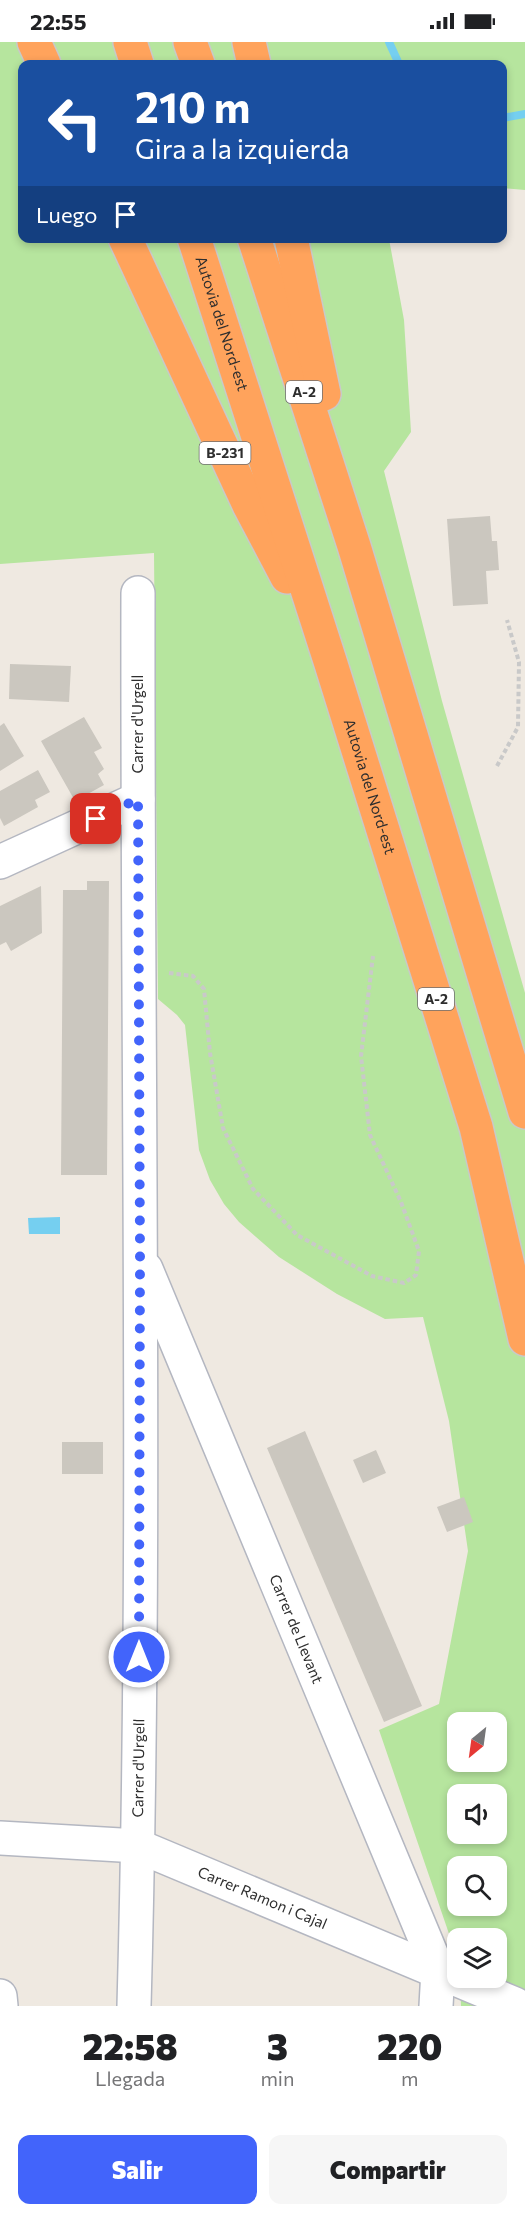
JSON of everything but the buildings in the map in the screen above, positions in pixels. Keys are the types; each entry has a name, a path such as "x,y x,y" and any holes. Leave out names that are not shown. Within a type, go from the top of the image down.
{"highway":[{"path":"34,42 42,60"},
{"path":"130,42 136,60"},
{"path":"190,42 197,60"},
{"path":"249,42 253,60"},
{"name":"B-231","path":"127,243 249,505 331,664"},
{"name":"Autovia del Nord-est","path":"196,243 476,1127 525,1339"},
{"name":"A-2","path":"256,243 354,546 525,1112"},
{"path":"292,243 354,546"}],"street":[{"name":"Carrer d'Urgell","path":"134,2006 138,1846 140,1256 138,593"},
{"path":"0,862 138,799"},
{"name":"Carrer de Llevant","path":"140,1256 438,1970 436,2006"},
{"name":"Carrer Ramon i Cajal","path":"0,1838 138,1846 515,2004"},
{"path":"0,1996 1,2006"}],"path":[{"path":"497,766 518,727 519,662 507,620"},
{"path":"138,969 193,976 204,989 210,1053 223,1128 253,1189 297,1235 372,1276 404,1283 416,1275 419,1251 402,1202 370,1135 361,1056 373,956"}],"green space":[{"path":"0,42 525,42 525,190 507,188 507,60 18,60 18,243 390,243 404,320 411,432 384,471 442,701 525,993 525,2006 461,2006 460,1988 507,1988 507,1928 447,1928 379,1730 439,1704 468,1551 449,1421 423,1317 385,1319 337,1294 279,1257 239,1222 224,1204 210,1180 199,1150 185,1025 158,999 154,553 0,564"}],"water":[{"path":"60,1217 60,1234 29,1234 28,1218"}],"waterway":[{"path":"389,42 397,60"},
{"path":"507,117 525,114"}],"route":[{"path":"96,819 138,799 139,1657"}]}
